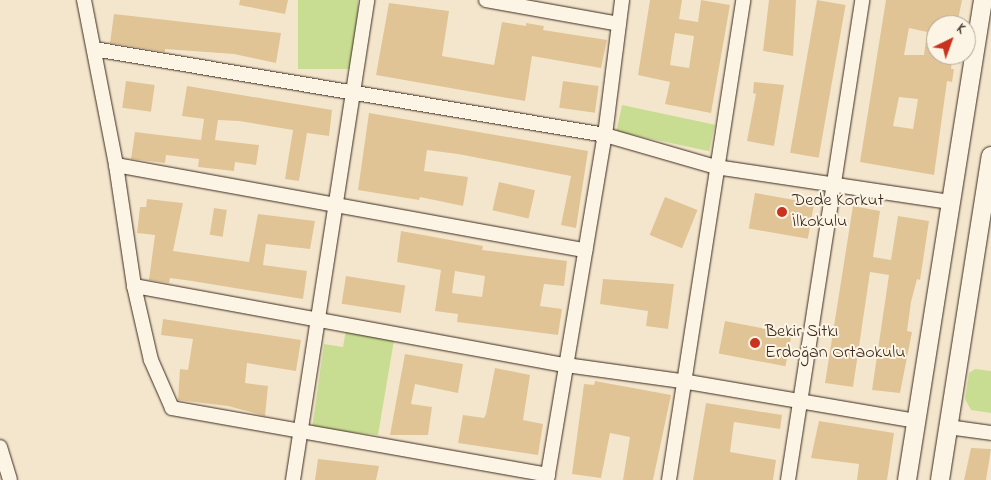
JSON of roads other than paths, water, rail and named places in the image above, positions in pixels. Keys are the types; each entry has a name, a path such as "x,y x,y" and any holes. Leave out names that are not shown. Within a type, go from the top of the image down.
{"street":[{"path":"84,0 116,165 134,286 151,360 172,408 547,477 605,135 622,0"},
{"path":"293,480 367,0"},
{"path":"486,0 619,24"},
{"path":"669,480 682,380 743,0"},
{"path":"788,480 831,186 862,0"},
{"path":"907,480 983,0"},
{"path":"94,50 605,135 716,166 831,186 951,202"},
{"path":"940,480 991,156"},
{"path":"116,165 585,250"},
{"path":"134,286 566,365 682,380 916,421"},
{"path":"948,427 991,433"},
{"path":"0,446 10,480"}],"place":[{"name":"Dede Korkut İlkokulu","path":"782,212"},
{"name":"Bekir Sıtkı Erdoğan Ortaokulu","path":"755,343"}]}
